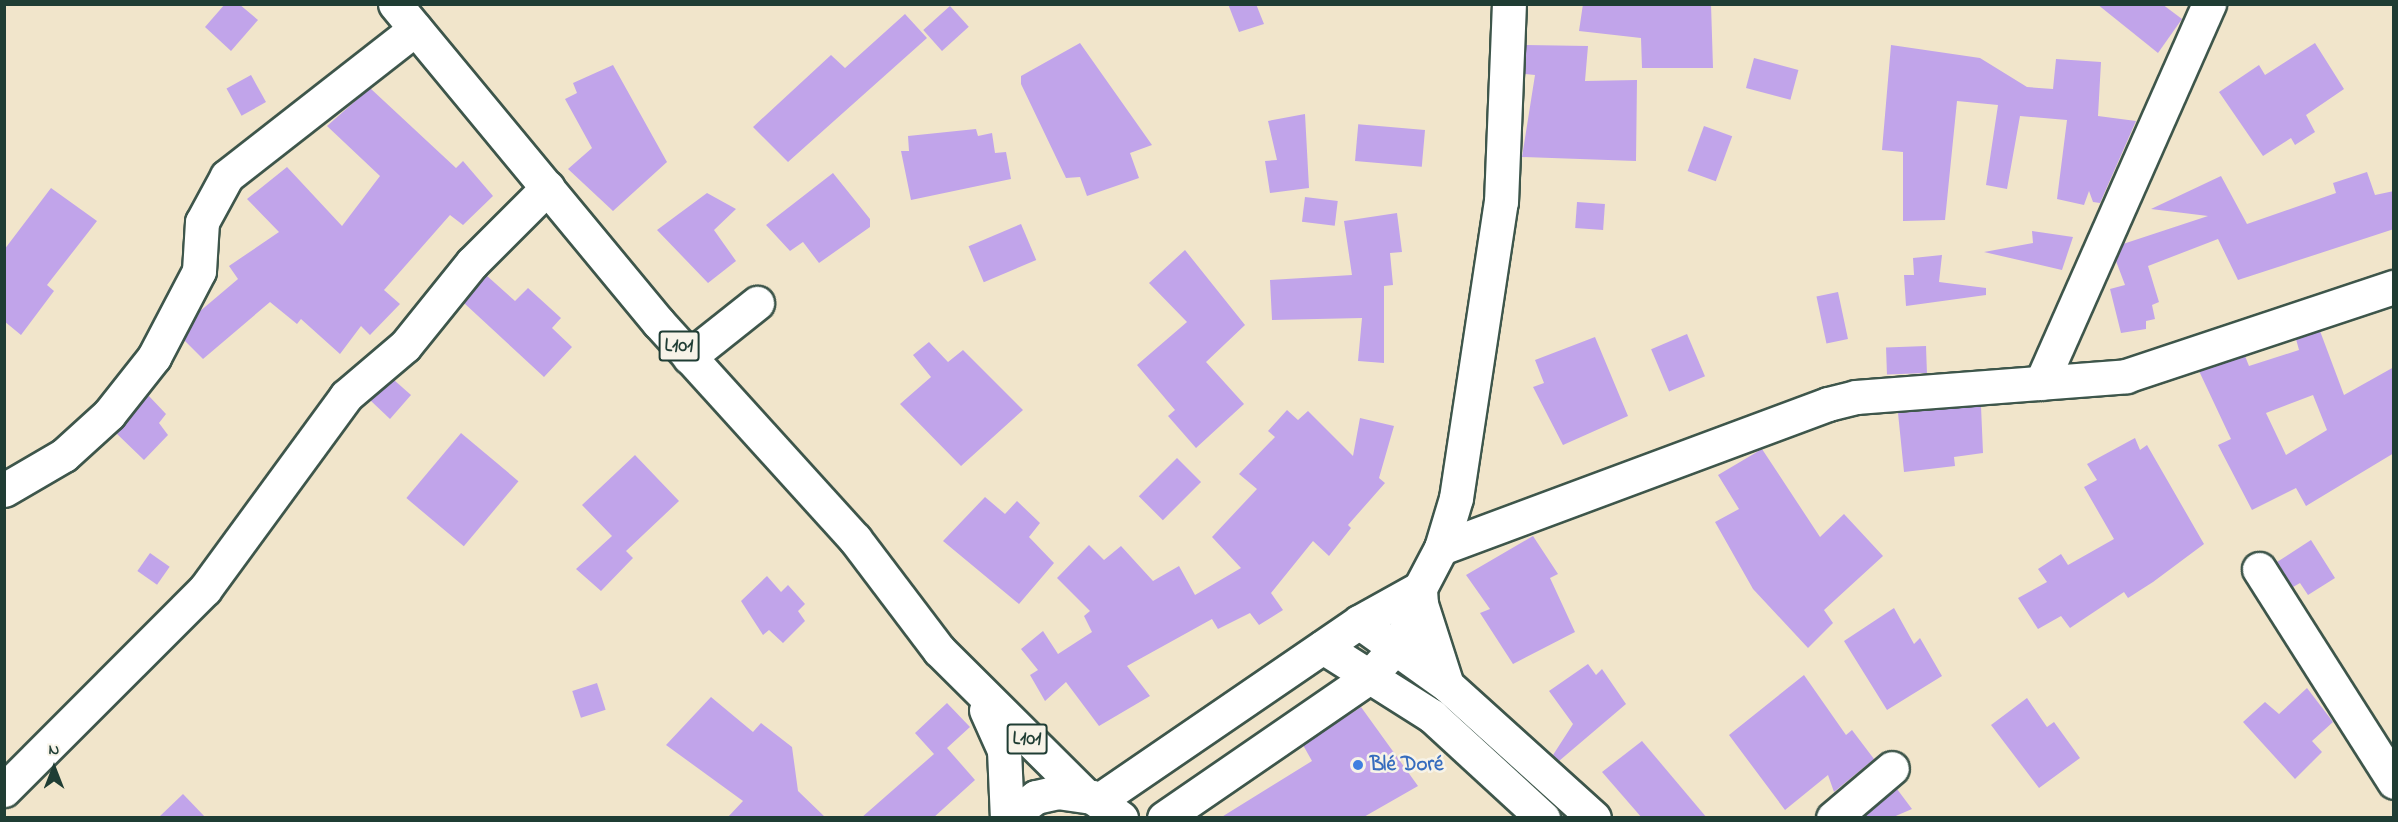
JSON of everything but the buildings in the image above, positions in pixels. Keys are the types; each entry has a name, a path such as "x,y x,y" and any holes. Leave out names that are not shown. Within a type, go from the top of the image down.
{"street":[{"path":"1164,818 1368,678 1394,649 1421,596 1441,548 1456,498 1500,212 1509,4"},
{"path":"2041,383 2209,4"},
{"path":"4,490 64,455 109,414 154,357 198,271 202,222 227,176 405,17"},
{"name":"L101","path":"405,17 689,357 855,539 969,683 1102,804"},
{"path":"4,790 206,589 346,396 405,346 472,263 548,187"},
{"path":"1441,548 1828,404 1856,397 2041,383 2149,369 2394,287"},
{"path":"689,357 757,303"},
{"path":"2259,569 2394,782"},
{"path":"1008,818 1036,797 1102,804 1359,622 1421,596"},
{"path":"1421,596 1447,685"},
{"path":"1359,622 1447,685 1594,818"},
{"path":"1323,647 1368,678 1432,716 1543,818"},
{"name":"L101","path":"969,683 1004,750 1008,818"},
{"path":"1833,818 1892,768"}],"place":[{"name":"Blé Doré","path":"1358,765"}]}
